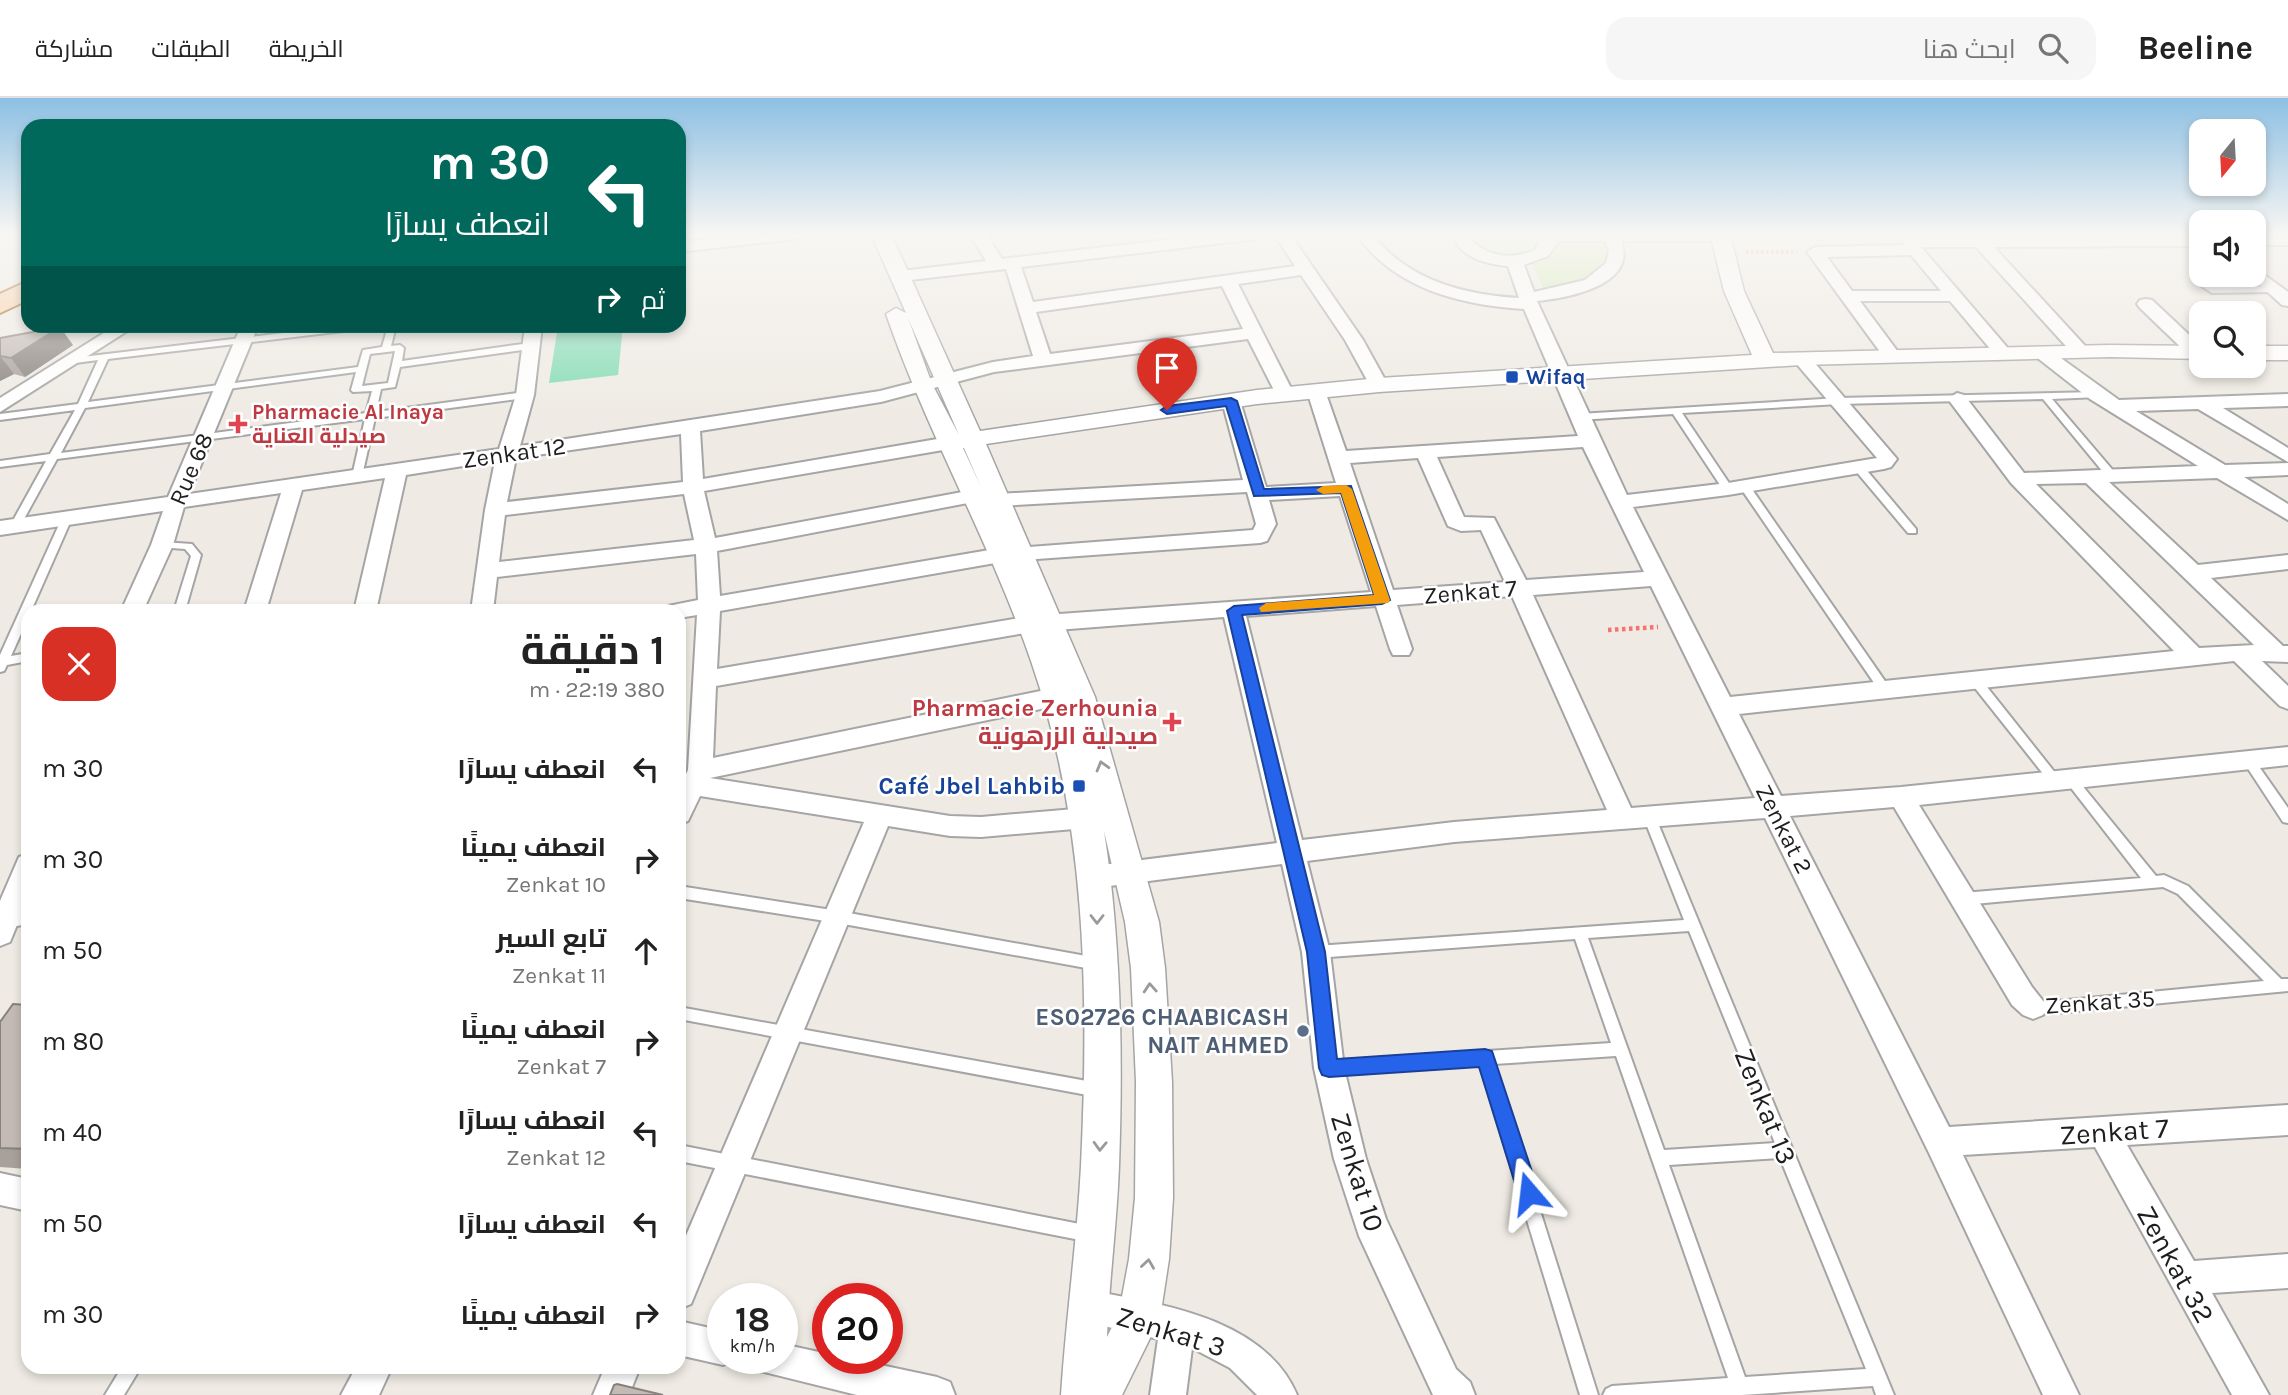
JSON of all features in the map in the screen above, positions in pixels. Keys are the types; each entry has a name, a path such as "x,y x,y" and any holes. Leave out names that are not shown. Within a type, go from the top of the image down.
{"main road":[{"path":"0,305 18,295"}],"street":[{"path":"890,295 961,441 1042,624 1081,697 1131,872 1148,968 1154,1082 1154,1198 1149,1259 1139,1318 1099,1395"},
{"path":"906,295 932,381"},
{"path":"1021,295 1028,308 1043,359"},
{"path":"1028,308 1120,295"},
{"path":"1234,295 1285,394"},
{"path":"1324,295 1379,385"},
{"path":"1466,295 1528,301 1559,295"},
{"name":"Zenkat 2","path":"1526,295 1590,441 1659,578 1680,626 1940,1142 2061,1395"},
{"path":"1736,295 1766,360"},
{"path":"2036,295 2081,352"},
{"path":"1847,296 1954,296 2003,353"},
{"path":"1847,296 1892,356"},
{"path":"2146,304 2189,344"},
{"path":"0,406 114,333"},
{"name":"Rue 68","path":"135,604 162,545 176,500 205,438 246,333"},
{"path":"483,604 495,510 505,455 525,395 532,333"},
{"name":"Zenkat 12","path":"8,527 857,401 932,381 1043,359 1252,333"},
{"path":"2042,352 2097,395 2288,513"},
{"path":"495,510 693,487 961,441 1231,401 1379,385 1801,358 2042,352 2189,353"},
{"path":"2266,353 2288,353"},
{"path":"1621,502 1736,488 1884,463 1887,458 1801,358"},
{"path":"1316,391 1382,600 1401,649"},
{"path":"1957,399 2018,479 2194,657"},
{"path":"2115,406 2288,400"},
{"path":"686,609 1012,554 1260,536 1266,524 1231,401"},
{"path":"2200,402 2288,456"},
{"path":"690,427 693,487 706,546 709,606 691,779"},
{"path":"1336,458 1590,441"},
{"path":"1425,451 1456,523 1483,522 1492,528 1623,818"},
{"path":"367,604 397,470"},
{"path":"2018,479 2288,470"},
{"path":"2102,476 2192,573 2283,654"},
{"path":"258,604 294,484"},
{"path":"486,571 706,546 986,498 1257,489 1346,489"},
{"path":"2192,573 2288,562"},
{"name":"Zenkat 7","path":"703,680 1042,624 1659,578"},
{"name":"Zenkat 10","path":"1234,611 1316,952 1329,1068 1350,1159 1371,1224 1444,1381 1457,1395"},
{"path":"1042,624 1055,696 1086,818 1094,877 1102,1091 1083,1395"},
{"path":"1723,708 2239,652 2283,654"},
{"path":"2239,652 2288,700"},
{"path":"691,779 1055,696"},
{"path":"1094,877 1292,850 1623,818 1901,797 2288,756"},
{"path":"691,779 879,816 950,826 981,827 1086,818"},
{"name":"Zenkat 35","path":"1901,797 2022,996 2033,1006"},
{"path":"686,1275 879,816"},
{"path":"8,924 21,887"},
{"name":"Zenkat 7","path":"1940,1142 2288,1120"},
{"name":"Zenkat 32","path":"2102,1132 2251,1395"},
{"path":"0,1189 21,1194"},
{"path":"2184,1278 2288,1271"},
{"name":"Zenkat 3","path":"1087,1307 1139,1318 1212,1339 1250,1359 1279,1395"},
{"path":"1168,1395 1177,1328"},
{"path":"686,1340 707,1344"},
{"path":"798,1365 937,1395"},
{"path":"359,1395 371,1374"},
{"path":"611,1395 620,1374"}],"lane":[{"path":"68,361 240,333"},
{"path":"386,350 390,333"},
{"path":"396,365 530,346"},
{"path":"400,348 396,365 392,385 356,390 366,352 400,348"},
{"path":"8,527 55,458 104,357"},
{"path":"0,417 361,369"},
{"path":"357,476 377,387"},
{"path":"0,464 525,395"},
{"path":"1579,417 1839,401 2097,395"},
{"path":"2046,397 2102,476"},
{"path":"1677,413 1736,488 1885,690"},
{"path":"1859,468 1912,531"},
{"path":"28,604 67,518"},
{"path":"162,545 188,546 197,555 180,604"},
{"path":"1,663 21,619"},
{"path":"1,663 21,659"},
{"path":"1975,680 2151,880"},
{"path":"2249,761 2288,818"},
{"name":"Zenkat 13","path":"1649,816 1885,1395"},
{"path":"1964,899 2151,880 2175,884 2283,986"},
{"path":"686,893 838,917 1097,964"},
{"path":"1316,952 1693,925"},
{"path":"1580,934 1740,1387"},
{"name":"Zenkat 35","path":"2033,1006 2047,1008 2283,986"},
{"path":"686,1014 1102,1091"},
{"path":"1329,1068 1621,1049"},
{"path":"1485,1058 1589,1395"},
{"path":"1660,1158 1784,1150"},
{"path":"686,1154 1094,1234"},
{"path":"114,1395 128,1374"},
{"path":"1612,1395 1878,1377"}],"path":[{"path":"1608,631 1680,626"}],"green space":[{"path":"557,333 622,333 618,375 549,383"}],"building":[{"path":"27,333 51,333 11,358 0,356 0,338"},
{"path":"13,1004 21,1005 21,1149 0,1148 0,1022"},
{"path":"617,1384 663,1395 610,1395"}],"slow traffic":[{"path":"1266,608 1382,600 1346,489 1323,490"}],"place":[{"name":"Wifaq","path":"1512,377"},
{"name":"Pharmacie Al Inaya صيدلية العناية","path":"238,424"},
{"name":"Pharmacie Zerhounia صيدلية الزرهونية","path":"1172,722"},
{"name":"Café Jbel Lahbib","path":"1079,786"},
{"name":"ES02726 CHAABICASH NAIT AHMED","path":"1303,1031"}],"route":[{"path":"1167,410 1231,401 1258,494 1346,489 1382,600 1234,611 1316,952 1329,1068 1485,1058 1529,1193"}]}
